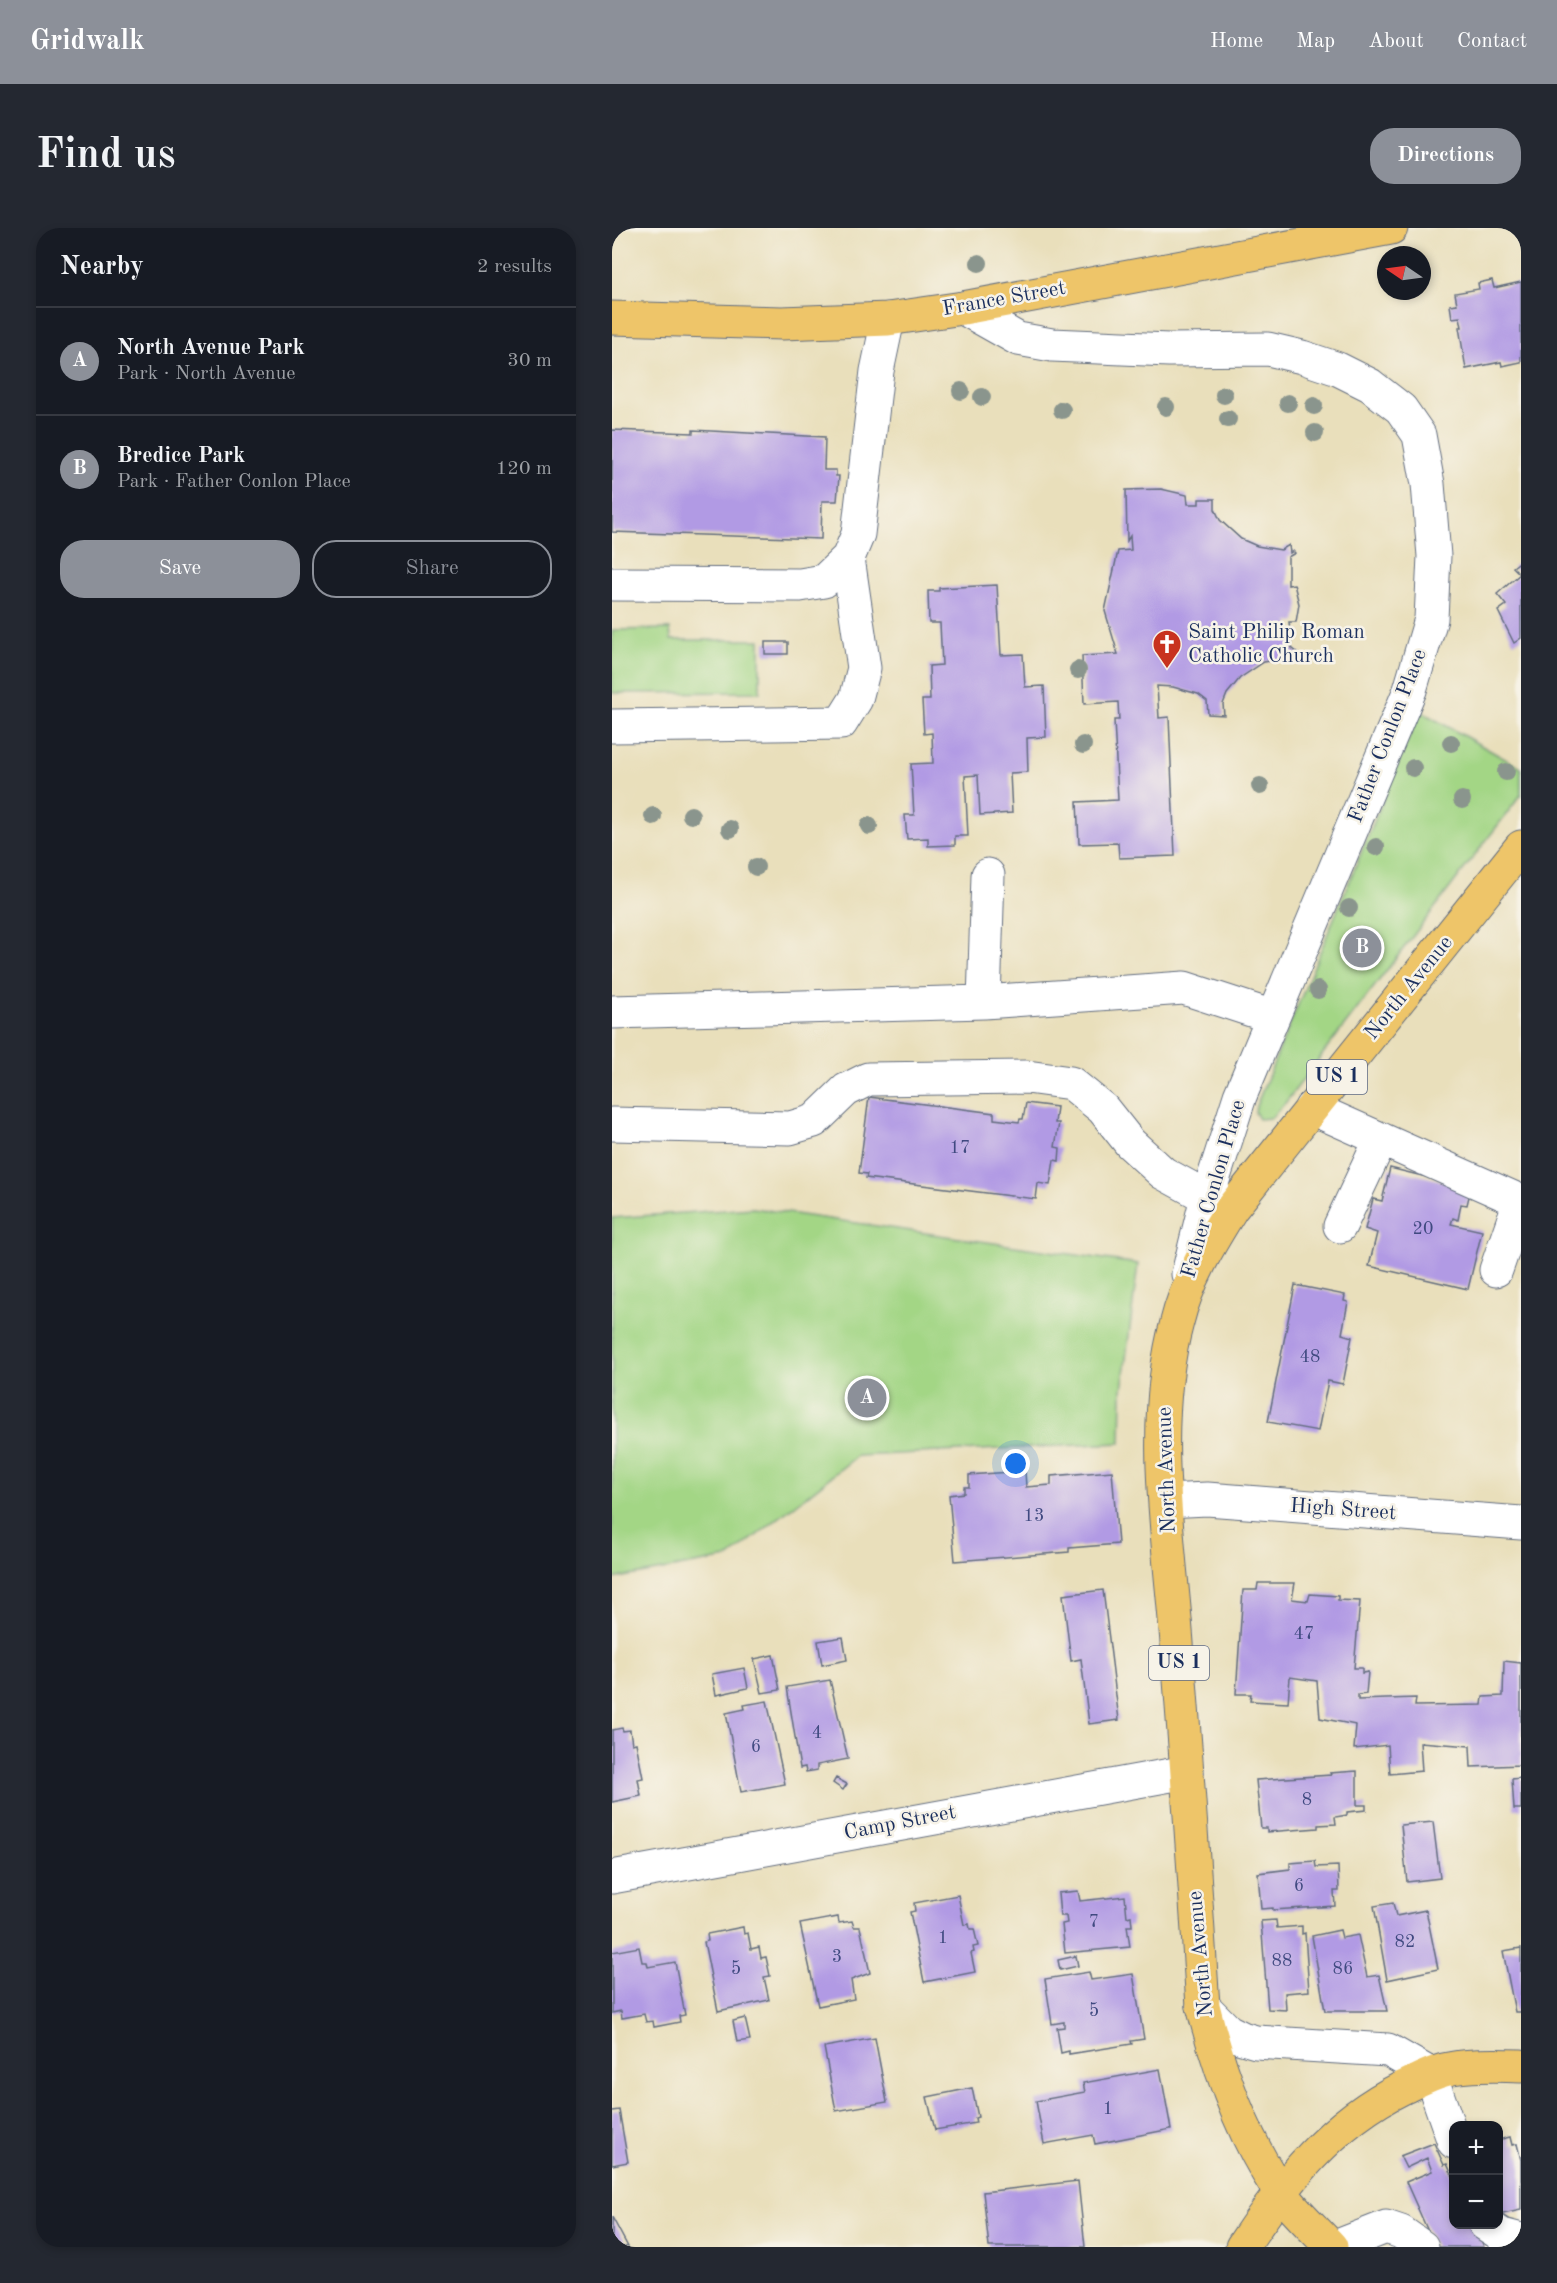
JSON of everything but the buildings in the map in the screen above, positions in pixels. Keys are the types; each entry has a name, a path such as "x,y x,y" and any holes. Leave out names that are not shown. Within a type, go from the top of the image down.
{"main road":[{"name":"France Street","path":"612,318 782,323 888,319 963,308 1390,228"},
{"name":"North Avenue","path":"1280,2190 1252,2144 1229,2092 1214,2052 1203,2006 1166,1501 1164,1393 1177,1321 1211,1241 1256,1176 1521,847"},
{"path":"1242,2247 1280,2190 1326,2140 1360,2112 1430,2074 1446,2069 1521,2066"},
{"name":"US 1","path":"1280,2190 1333,2247"}],"street":[{"name":"Father Conlon Place","path":"963,308 1018,339 1052,345 1169,350 1268,350 1302,357 1338,369 1370,385 1401,409 1419,435 1428,484 1434,556 1431,620 1408,697 1240,1096 1207,1197 1177,1321"},
{"path":"612,584 800,585 824,581 848,558 858,534 877,371 888,319"},
{"path":"612,726 841,723 856,699 864,668 848,558"},
{"path":"984,1002 988,875"},
{"path":"612,1012 984,1002 1184,988 1273,1017"},
{"path":"612,1124 790,1128 814,1121 846,1090 868,1079 1027,1077 1071,1083 1103,1109 1130,1143 1163,1173 1207,1197"},
{"path":"1311,1108 1520,1201 1496,1270"},
{"path":"1340,1226 1381,1139"},
{"name":"High Street","path":"1166,1501 1207,1499 1521,1523"},
{"name":"Camp Street","path":"612,1877 1187,1772"},
{"path":"1203,2006 1228,2031 1256,2042 1388,2050 1430,2074 1449,2128"},
{"path":"1333,2247 1386,2227 1401,2232 1422,2247"},
{"path":"1493,2229 1502,2235 1521,2240"}],"green space":[{"path":"670,629 671,640 760,640 760,692 612,693 612,630"},
{"path":"1420,711 1521,768 1521,795 1286,1102 1271,1118 1259,1119 1255,1112 1256,1106"},
{"path":"753,1208 1138,1264 1122,1390 1121,1443 857,1456 728,1558 612,1579 612,1218"}],"place":[{"name":"Saint Philip Roman Catholic Church","path":"1167,670"},
{"name":"Bredice Park","path":"1362,948"},
{"name":"North Avenue Park","path":"867,1398"}]}
